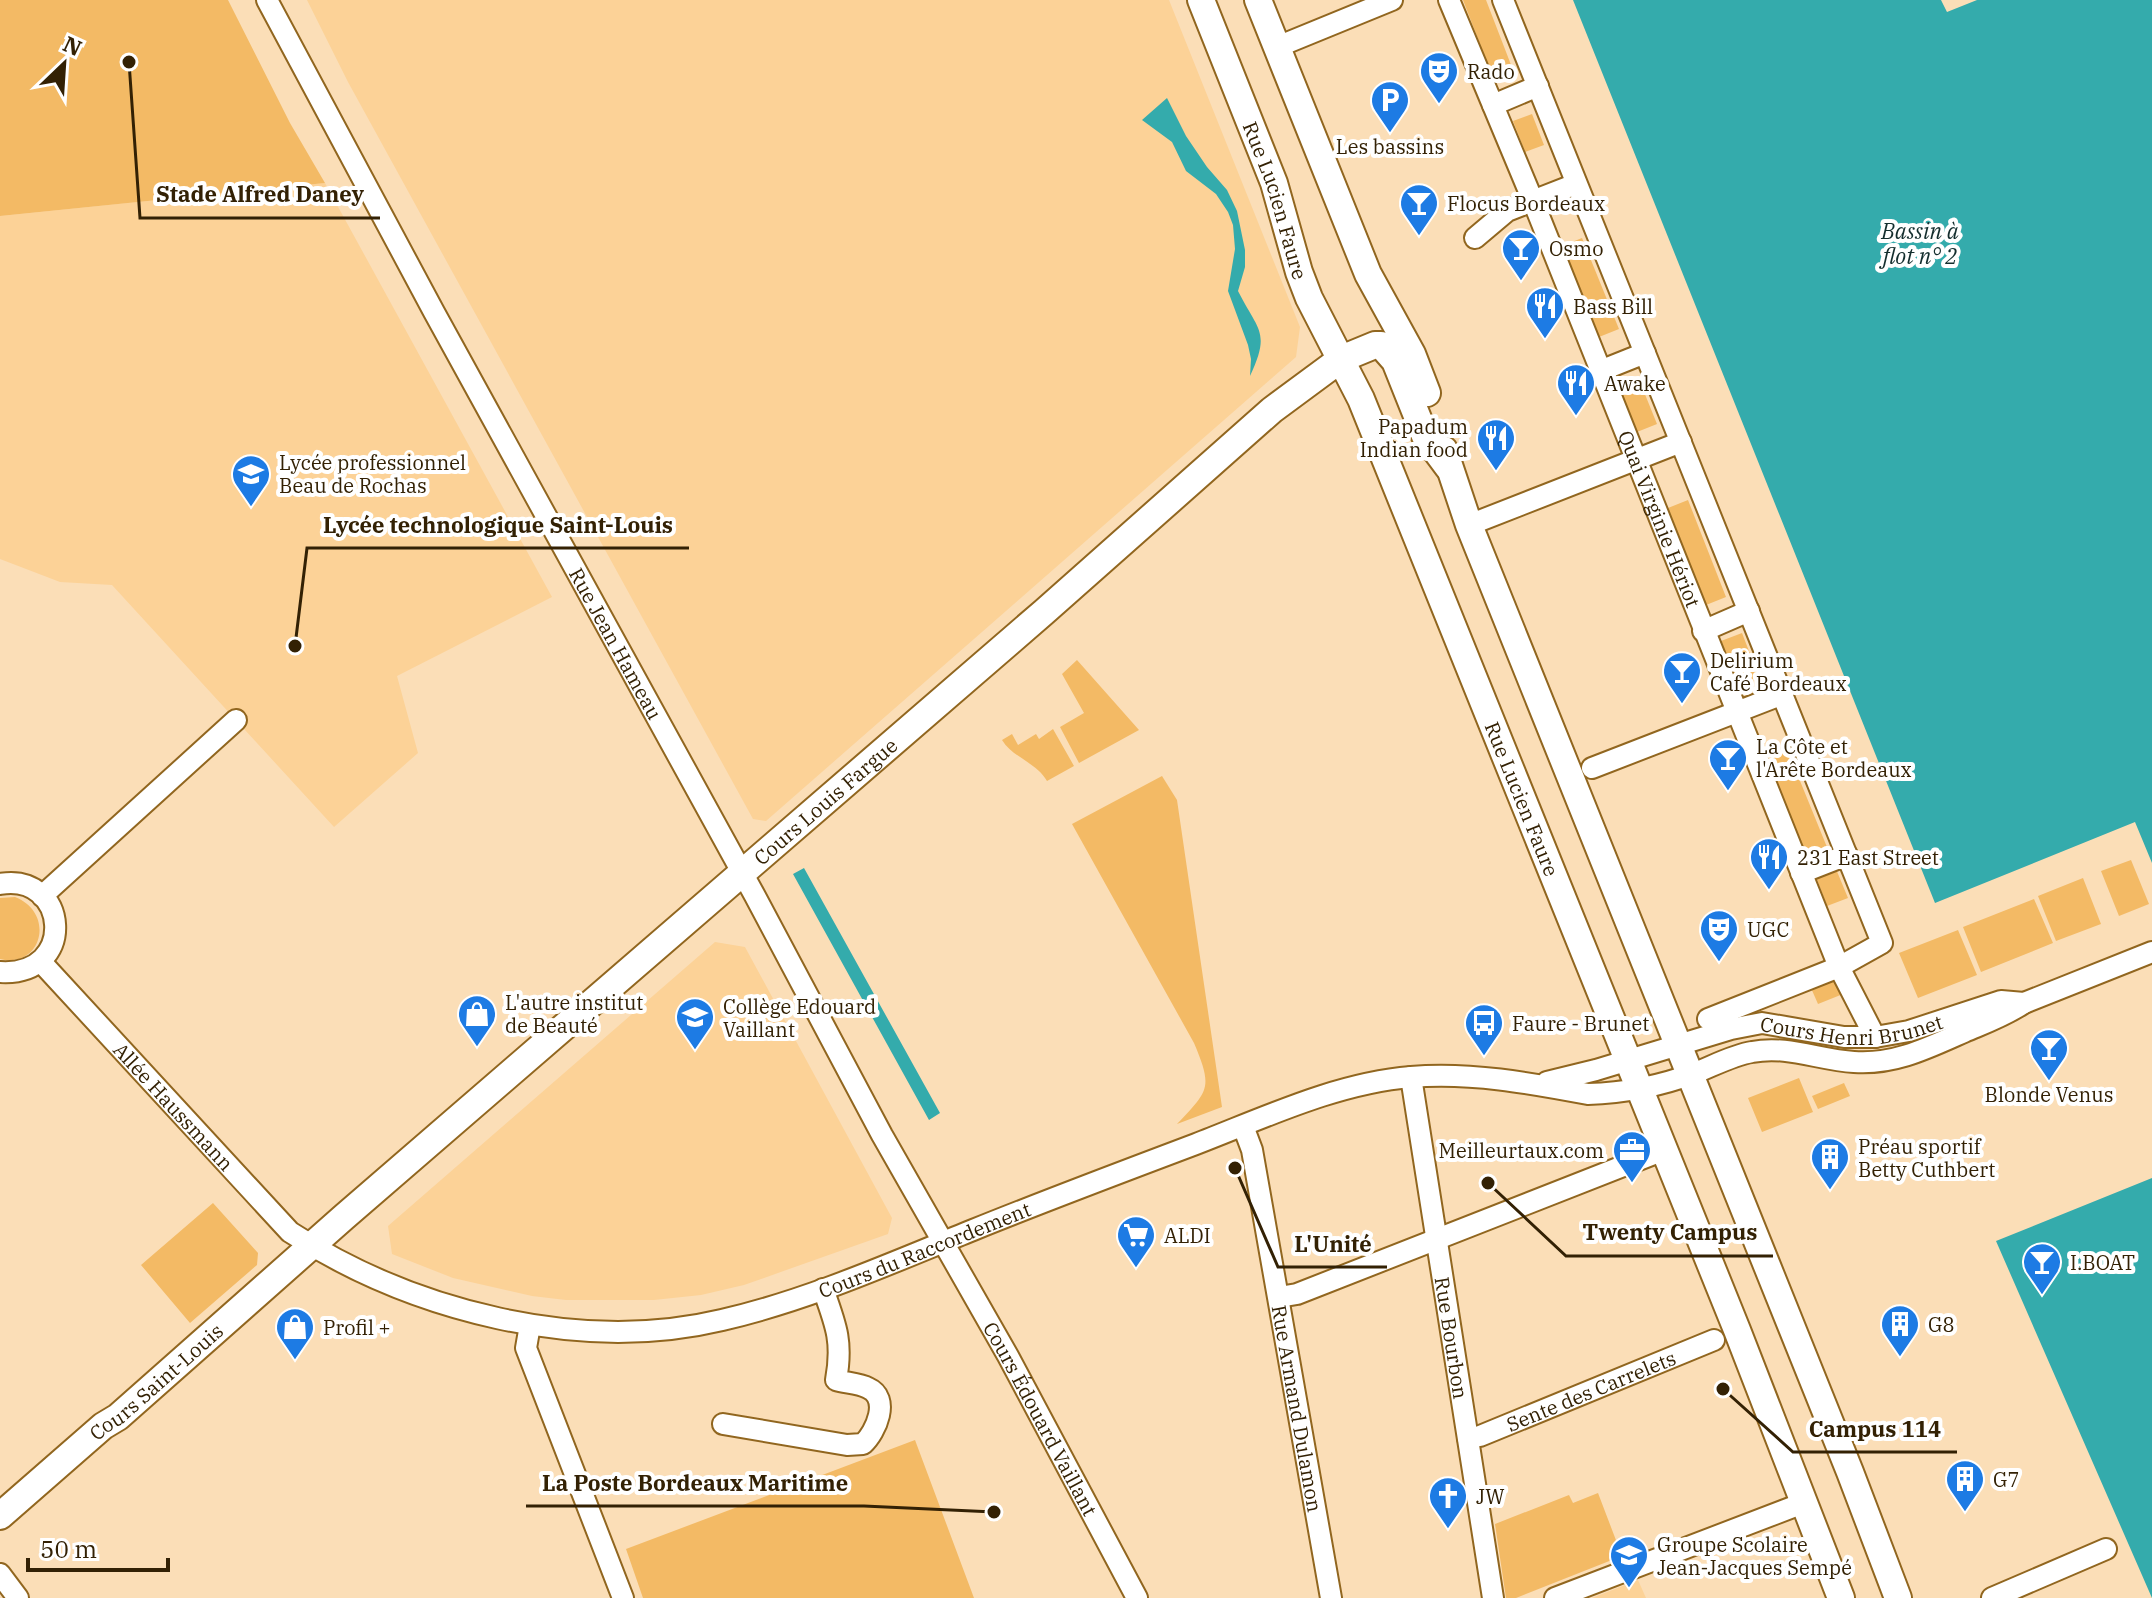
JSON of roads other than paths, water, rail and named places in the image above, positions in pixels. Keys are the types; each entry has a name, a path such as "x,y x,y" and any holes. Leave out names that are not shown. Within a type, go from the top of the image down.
{"main road":[{"name":"Rue Lucien Faure","path":"1201,0 1274,183 1299,272 1317,316 1361,399 1806,1502 1841,1598"},
{"path":"1258,0 1368,274 1412,354 1430,400 1448,467 1469,525 1898,1598"},
{"name":"Cours Louis Fargue","path":"311,1246 1034,621 1272,410 1341,359 1375,345 1388,350 1425,436 1448,467"},
{"name":"Cours Saint-Louis","path":"0,1516 103,1426 118,1417 311,1246"}],"street":[{"name":"Rue Jean Hameau","path":"267,0 427,300 943,1242"},
{"path":"1277,47 1392,0"},
{"name":"Quai Virginie Hériot","path":"1449,0 1533,201 1839,967 1875,1037"},
{"path":"1503,0 1882,943 1839,967 1708,1019"},
{"path":"1493,105 1538,86"},
{"path":"1475,238 1507,211 1576,184"},
{"path":"1600,371 1645,353"},
{"path":"1469,525 1681,442"},
{"path":"1703,631 1749,611"},
{"path":"1592,768 1783,694"},
{"path":"42,896 236,720"},
{"path":"1801,873 1847,855"},
{"path":"0,884 17,883 42,896 56,922 50,950 41,962 28,970 0,972"},
{"name":"Cours Henri Brunet","path":"1640,1090 1747,1053 1771,1048 1856,1063 1901,1058 2009,1013 2024,1003 2152,952"},
{"name":"Allée Haussmann","path":"41,962 279,1222 311,1246"},
{"name":"Cours Henri Brunet","path":"1628,1060 1731,1029 1762,1023 1844,1037 1875,1037 1909,1031 2001,1001 2024,1003"},
{"name":"Cours du Raccordement","path":"1535,1084 1573,1077 1628,1060"},
{"name":"Cours du Raccordement","path":"311,1246 438,1302 530,1325 607,1332 665,1330 720,1321 823,1289 1351,1087 1411,1077 1475,1077 1588,1094 1640,1090"},
{"name":"Rue Bourbon","path":"1411,1077 1493,1598"},
{"name":"Rue Armand Dulamon","path":"1243,1126 1252,1150 1331,1598"},
{"path":"1279,1297 1297,1294 1664,1150"},
{"name":"Cours Édouard Vaillant","path":"943,1242 1008,1356 1137,1598"},
{"path":"723,1424 847,1445 863,1444 873,1434 880,1409 876,1394 868,1388 836,1380 841,1354 839,1337 823,1289"},
{"path":"530,1325 526,1348 623,1598"},
{"name":"Sente des Carrelets","path":"1468,1438 1480,1436 1714,1340"},
{"path":"1555,1598 1806,1502"},
{"path":"1992,1598 2106,1549"},
{"path":"0,1574 18,1598"}],"water":[{"name":"Bassin à flot n° 2","path":"1573,0 1941,0 1947,12 1977,0 2152,0 2152,863 2135,822 1935,903"},
{"path":"1167,98 1186,136 1227,190 1237,211 1245,250 1245,267 1238,291 1261,340 1250,376 1248,345 1228,291 1235,249 1233,225 1228,212 1216,194 1186,171 1172,142 1142,120"},
{"path":"804,868 940,1113 929,1120 793,874"},
{"path":"2152,1178 2152,1598 1996,1241"}],"place":[{"name":"Stade Alfred Daney","path":"129,62"},
{"name":"Rado","path":"1439,105"},
{"name":"Les bassins","path":"1390,134"},
{"name":"Flocus Bordeaux","path":"1419,237"},
{"name":"Osmo","path":"1521,282"},
{"name":"Bass Bill","path":"1545,340"},
{"name":"Awake","path":"1576,417"},
{"name":"Papadum Indian food","path":"1496,472"},
{"name":"Lycée professionnel Beau de Rochas","path":"251,508"},
{"name":"Lycée technologique Saint-Louis","path":"295,646"},
{"name":"Delirium Café Bordeaux","path":"1682,705"},
{"name":"La Côte et l'Arête Bordeaux","path":"1728,792"},
{"name":"231 East Street","path":"1769,891"},
{"name":"UGC","path":"1719,963"},
{"name":"L'autre institut de Beauté","path":"477,1048"},
{"name":"Collège Edouard Vaillant","path":"695,1051"},
{"name":"Faure - Brunet","path":"1484,1057"},
{"name":"Blonde Venus","path":"2049,1082"},
{"name":"L'Unité","path":"1235,1168"},
{"name":"Twenty Campus","path":"1488,1183"},
{"name":"Meilleurtaux.com","path":"1632,1184"},
{"name":"Préau sportif Betty Cuthbert","path":"1830,1191"},
{"name":"ALDI","path":"1136,1269"},
{"name":"I.BOAT","path":"2042,1296"},
{"name":"G8","path":"1900,1358"},
{"name":"Profil +","path":"295,1361"},
{"name":"Campus 114","path":"1723,1389"},
{"name":"La Poste Bordeaux Maritime","path":"994,1512"},
{"name":"G7","path":"1965,1513"},
{"name":"JW","path":"1448,1530"},
{"name":"Groupe Scolaire Jean-Jacques Sempé","path":"1629,1589"}]}
